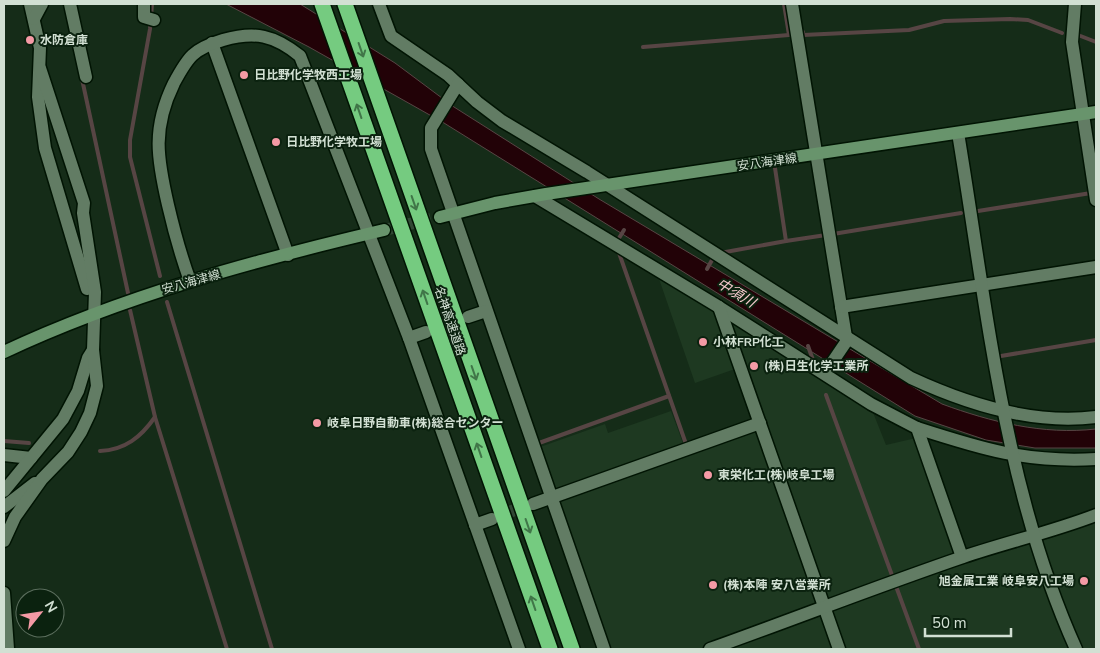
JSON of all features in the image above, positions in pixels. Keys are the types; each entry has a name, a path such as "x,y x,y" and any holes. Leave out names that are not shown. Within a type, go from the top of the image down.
{"highway":[{"name":"名神高速道路","path":"322,4 550,649"},
{"name":"名神高速道路","path":"345,4 572,649"}],"main road":[{"name":"安八海津線","path":"446,216 541,195 1096,112"},
{"name":"安八海津線","path":"4,352 190,281 384,230"}],"street":[{"path":"30,4 40,48 38,97 44,148 76,246 95,316"},
{"path":"34,19 42,4"},
{"path":"70,4 86,77"},
{"path":"144,4 144,17 154,20"},
{"path":"379,4 391,36 456,88 502,121 587,172 602,186 911,378 947,394 1004,412 1048,418 1080,419 1096,417"},
{"path":"792,4 846,339 827,370"},
{"path":"1075,4 1072,42 1096,200"},
{"path":"190,281 178,248 158,163 158,132 164,110 185,63 200,47 252,34 285,44 300,56 367,234 409,338 519,649"},
{"path":"212,43 288,255"},
{"path":"4,542 14,517 42,479 68,452 90,413 97,386 93,350 95,292 83,213 84,203 40,68"},
{"path":"456,88 431,128 431,149 446,216 486,311 604,649"},
{"path":"958,133 1011,453 1034,536 1076,649"},
{"path":"541,195 871,404 917,428 992,452 1062,461 1096,460"},
{"path":"841,307 1096,267"},
{"path":"718,307 839,649"},
{"path":"468,317 486,311"},
{"path":"409,338 426,332"},
{"path":"4,492 63,419 78,391 88,358 93,350"},
{"path":"533,504 760,423"},
{"path":"917,428 962,557"},
{"path":"4,455 31,458"},
{"path":"4,507 42,479"},
{"path":"710,649 962,557 1096,515"},
{"path":"475,525 492,519"},
{"path":"4,594 8,649"}],"shaded area":[{"path":"657,273 870,405 886,445 916,438 959,563 1020,543 1050,538 1096,521 1096,649 610,649 540,447 605,424 608,433 671,411 684,446 754,421 735,369 695,383"}],"water":[{"name":"中須川","path":"226,4 300,4 395,63 454,107 599,199 942,404 1017,426 1056,430 1096,429 1096,448 1035,448 986,440 915,416 444,123 309,47"}],"waterway":[{"path":"152,4 150,29 130,140 130,157 160,276"},
{"path":"643,47 789,35 784,4"},
{"path":"803,32 803,35 909,30 944,21 1010,19 1028,20 1062,33"},
{"path":"1078,32 1078,35 1096,42"},
{"path":"82,79 128,293"},
{"path":"720,253 786,241 775,168"},
{"path":"978,211 1091,193"},
{"path":"833,234 961,213"},
{"path":"616,243 624,230"},
{"path":"786,241 826,235"},
{"path":"618,250 686,444"},
{"path":"707,269 712,260"},
{"path":"167,302 272,649"},
{"path":"130,310 155,417 227,649"},
{"path":"1001,356 1096,340"},
{"path":"808,346 814,363"},
{"path":"826,395 919,649"},
{"path":"539,443 669,396"},
{"path":"100,451 117,448 132,441 144,431 155,417"},
{"path":"4,441 29,443"}],"tunnel":[{"path":"384,230 440,217"},
{"path":"428,331 466,317"},
{"path":"493,518 531,504"}],"place":[{"name":"水防倉庫","path":"30,40"},
{"name":"日比野化学牧西工場","path":"244,75"},
{"name":"日比野化学牧工場","path":"276,142"},
{"name":"小林FRP化工","path":"703,342"},
{"name":"(株)日生化学工業所","path":"754,366"},
{"name":"岐阜日野自動車(株)総合センター","path":"317,423"},
{"name":"東栄化工(株)岐阜工場","path":"708,475"},
{"name":"旭金属工業 岐阜安八工場","path":"1084,581"},
{"name":"(株)本陣 安八営業所","path":"713,585"}]}
